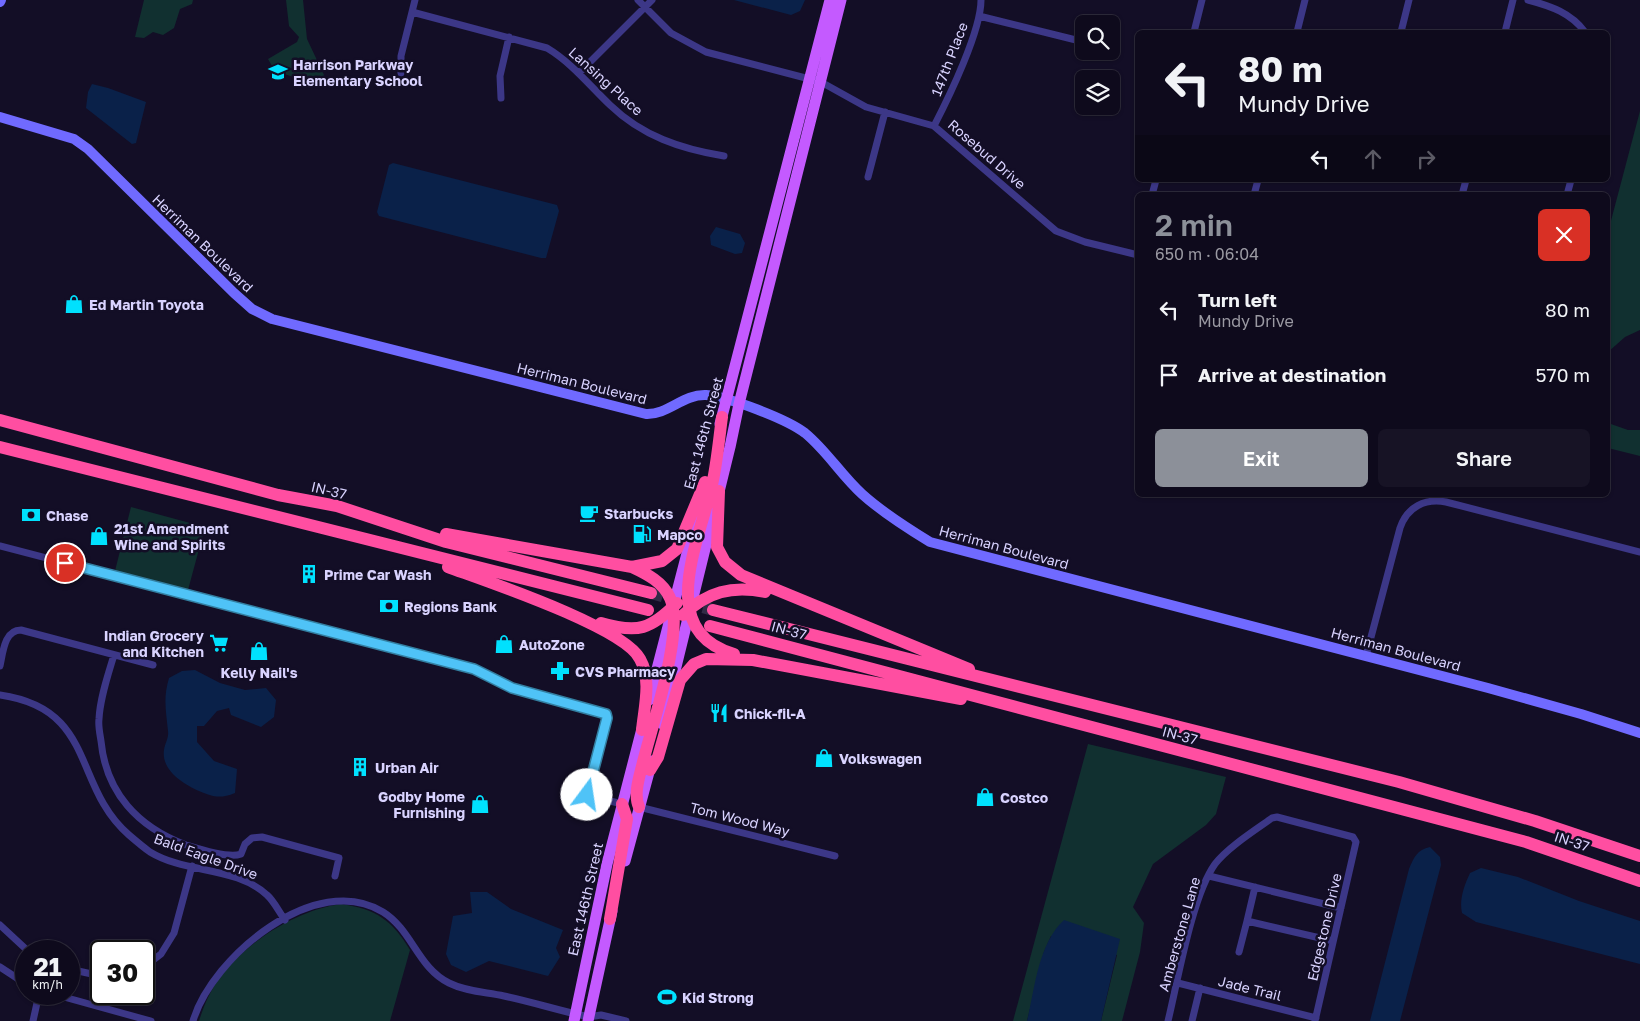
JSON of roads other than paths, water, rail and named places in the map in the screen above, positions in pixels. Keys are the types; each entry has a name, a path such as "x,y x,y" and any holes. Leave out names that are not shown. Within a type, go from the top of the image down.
{"highway":[{"path":"722,416 713,483 688,583 691,590 688,610 696,627 713,646 753,660 1039,714"},
{"name":"IN-37","path":"0,419 269,492 337,506 446,542 651,593"},
{"path":"0,447 411,552 648,610"},
{"path":"0,453 49,459"},
{"path":"632,567 662,561 677,549 705,482"},
{"path":"719,492 716,530 720,555 731,568 741,575 794,599 999,680"},
{"path":"419,532 449,534 632,567 657,581 670,598 675,626 641,769 636,800 639,807"},
{"path":"411,552 431,562 566,612 627,629 652,624 662,619 691,590"},
{"path":"662,650 675,626 688,610 705,598 729,590 753,590 794,599"},
{"name":"IN-37","path":"713,610 970,676 999,680 1399,782 1535,821 1640,856"},
{"path":"566,612 626,643 638,655 644,668 646,682 642,730"},
{"name":"IN-37","path":"710,626 1012,704 1039,714 1526,842 1640,881"},
{"path":"650,770 658,758 674,697 680,680 687,670 694,664 706,659 753,660"},
{"path":"610,919 627,819 622,804"}],"main road":[{"name":"East 146th Street","path":"691,590 719,492 815,80 830,0"},
{"name":"East 146th Street","path":"574,1018 607,864 722,416 815,80 841,0"},
{"name":"East 146th Street","path":"590,1020 610,919 650,770 688,610"}],"street":[{"path":"401,73 401,56 415,0"},
{"name":"Rosebud Drive","path":"638,0 671,33 700,50 815,80 857,103 934,126 1056,231 1084,242 1135,253"},
{"path":"579,73 652,0"},
{"name":"147th Place","path":"934,126 956,80 979,16 981,0"},
{"path":"1194,30 1202,0"},
{"path":"1298,30 1306,0"},
{"path":"1401,30 1409,0"},
{"path":"1506,30 1514,0"},
{"path":"1528,0 1559,9 1584,30"},
{"name":"Lansing Place","path":"412,12 547,48 579,73 616,111 642,130 681,147 724,156"},
{"path":"979,16 1075,40"},
{"path":"501,98 500,76 509,37"},
{"path":"868,177 885,112"},
{"name":"Herriman Boulevard","path":"0,118 74,139 88,149 234,293 252,309 272,319 646,414 659,413 697,395 727,400 785,421 805,433 863,494 880,509 930,542 1544,703 1640,733"},
{"path":"1366,656 1400,528 1407,513 1421,504 1433,501 1446,502 1640,552"},
{"path":"0,546 474,669 512,688 606,714 607,718 587,795 622,804"},
{"path":"0,666 8,637 17,630 91,647 153,665"},
{"path":"114,655 99,719 102,755 109,778 124,805 137,818 166,838 196,848 234,857 241,854 245,844 252,838 262,837 340,858 335,876"},
{"name":"Bald Eagle Drive","path":"0,695 12,696 44,709 62,723 80,750 106,811 128,834 151,853 251,882 269,896 285,920"},
{"name":"Tom Wood Way","path":"639,807 835,856"},
{"name":"Amberstone Lane","path":"1168,1021 1193,922 1209,876 1219,859 1272,818 1284,818 1355,838"},
{"name":"Edgestone Drive","path":"1315,1019 1334,941 1355,838"},
{"path":"155,959 161,954 174,933 192,866"},
{"path":"1209,876 1341,908"},
{"path":"1240,952 1256,887"},
{"path":"193,1021 205,992 229,960 259,935 312,906 328,901 351,900 381,910 396,922 430,970 450,984 502,995 574,1018 590,1020 601,1015 626,1021"},
{"path":"1247,921 1334,941"},
{"path":"0,926 16,940"},
{"path":"0,967 15,977"},
{"name":"Jade Trail","path":"1178,983 1315,1019"},
{"path":"1192,1021 1200,988"},
{"path":"80,1001 151,1021"},
{"path":"33,1021 37,1005"}],"water":[{"path":"734,0 805,0 800,11 791,15"},
{"path":"92,84 146,102 136,143 132,144 86,108 88,92"},
{"path":"393,163 557,205 559,211 546,258 379,216 377,212 389,165"},
{"path":"716,227 740,234 745,243 742,253 735,254 711,245 710,236"},
{"path":"195,670 220,683 245,690 266,688 276,700 274,717 261,727 231,715 229,708 217,711 204,726 197,726 197,742 214,761 237,769 235,793 230,795 213,796 186,784 174,775 166,764 164,757 168,734 166,698 169,678 182,671"},
{"path":"1430,847 1440,857 1441,865 1400,1021 1370,1021 1409,869 1416,855"},
{"path":"1481,868 1518,877 1579,901 1640,921 1640,964 1476,922 1462,913 1461,903 1470,873"},
{"path":"470,892 487,892 511,909 563,930 556,948 560,957 548,976 489,961 466,972 451,965 446,954 453,916 472,913"},
{"path":"1064,920 1120,939 1101,1021 1027,1021 1035,981 1043,954 1048,941"}],"tunnel":[{"path":"651,593 713,610"}],"place":[{"name":"Harrison Parkway Elementary School","path":"278,72"},
{"name":"Ed Martin Toyota","path":"74,304"},
{"name":"Starbucks","path":"589,513"},
{"name":"Chase","path":"31,515"},
{"name":"Mapco","path":"642,534"},
{"name":"21st Amendment Wine and Spirits","path":"99,536"},
{"name":"Prime Car Wash","path":"309,574"},
{"name":"Regions Bank","path":"389,606"},
{"name":"Indian Grocery and Kitchen","path":"219,643"},
{"name":"AutoZone","path":"504,644"},
{"name":"Kelly Nail's","path":"259,651"},
{"name":"CVS Pharmacy","path":"560,671"},
{"name":"Chick-fil-A","path":"719,713"},
{"name":"Volkswagen","path":"824,758"},
{"name":"Urban Air","path":"360,767"},
{"name":"Costco","path":"985,797"},
{"name":"Godby Home Furnishing","path":"480,804"},
{"name":"Kid Strong","path":"667,997"}]}
